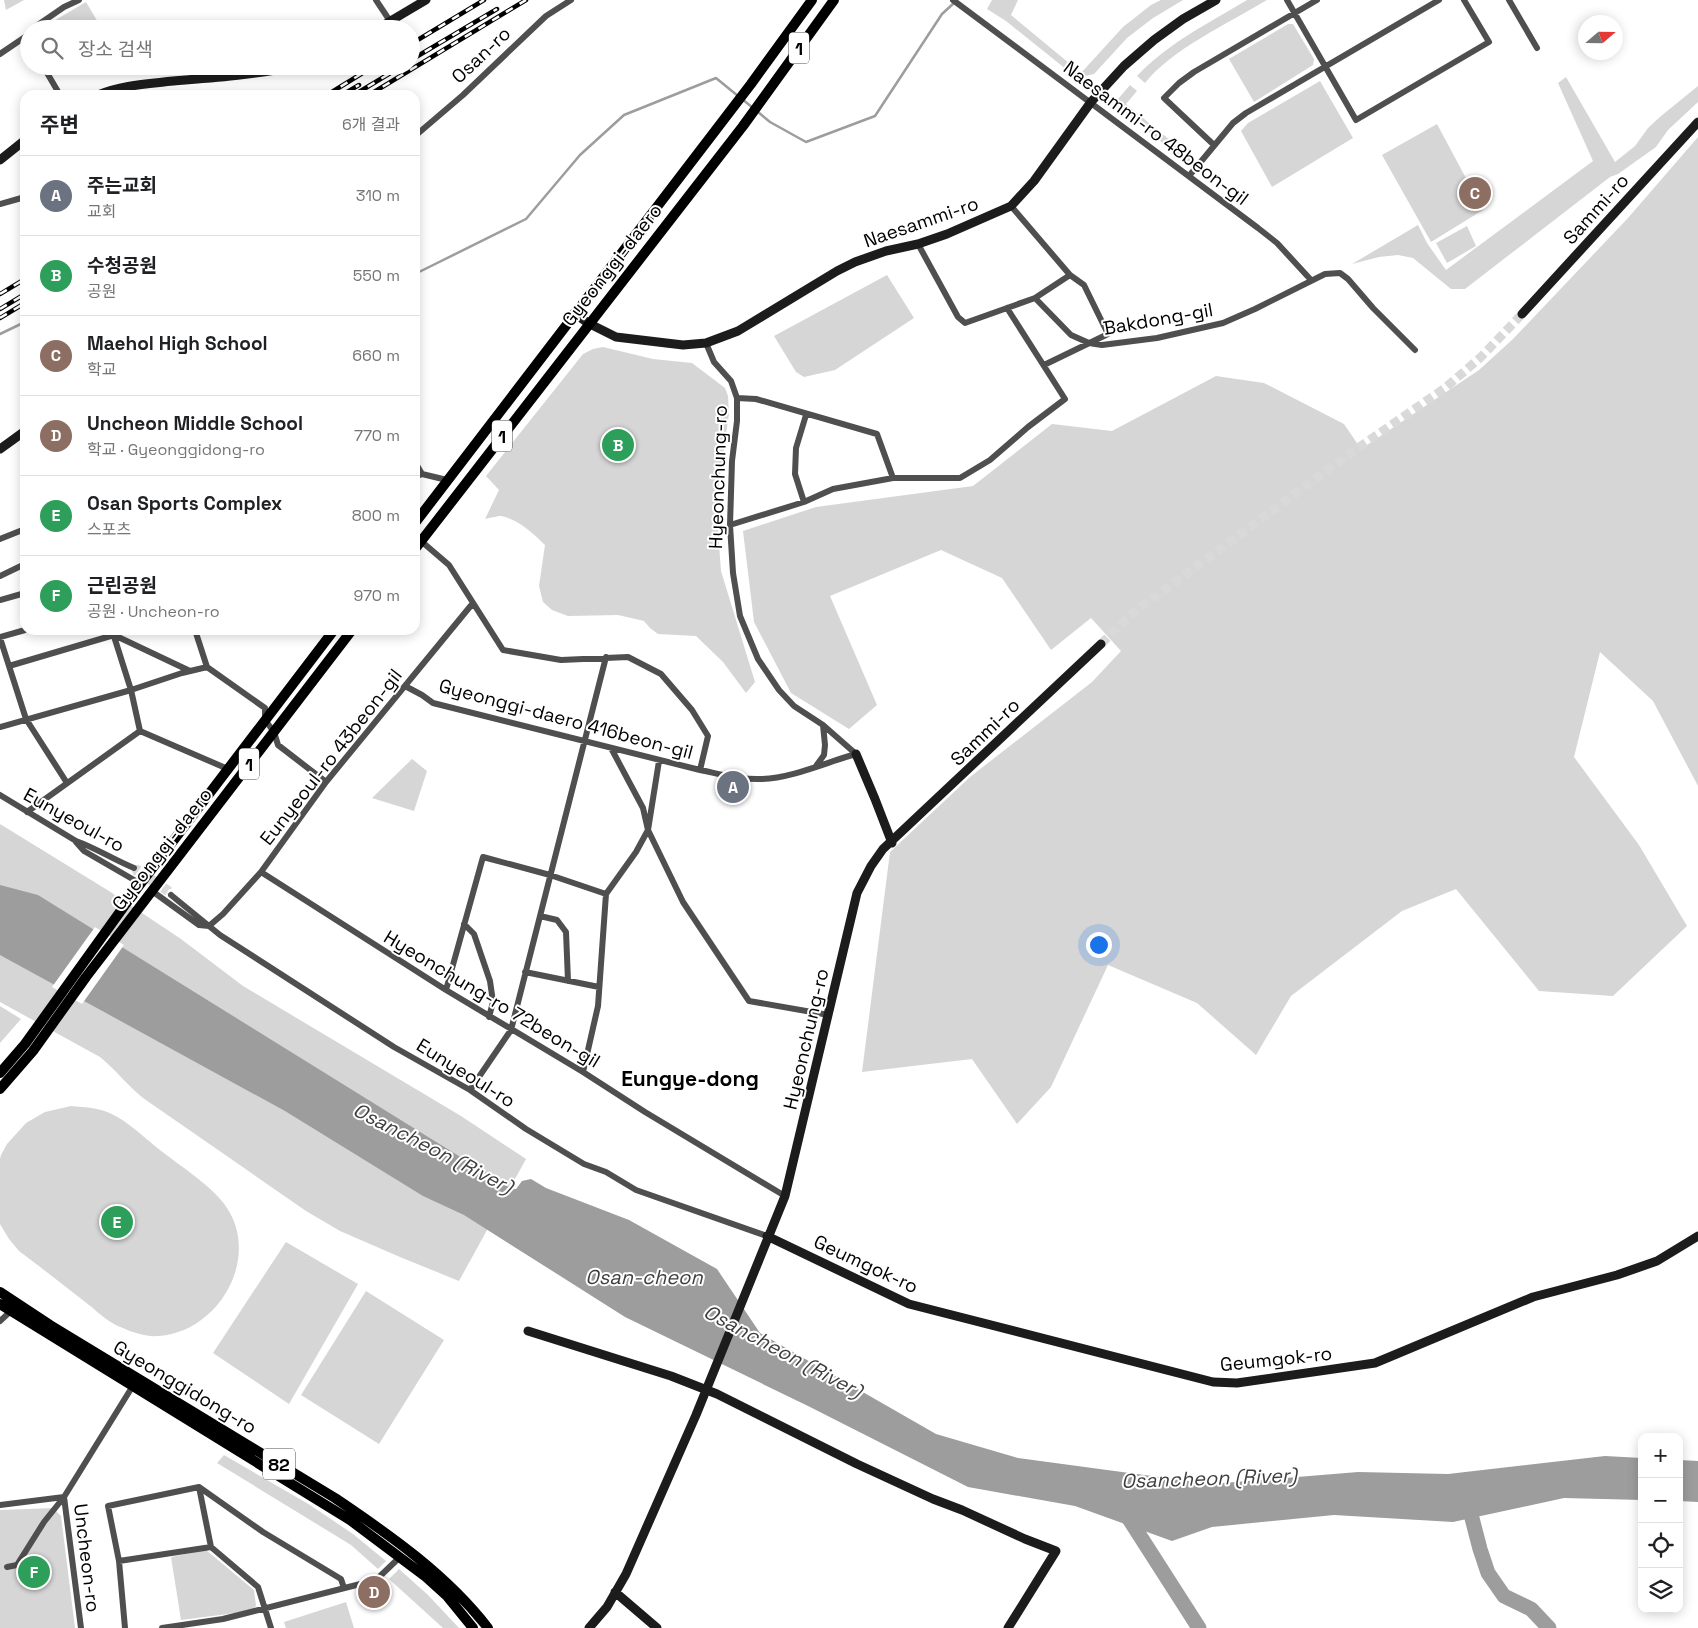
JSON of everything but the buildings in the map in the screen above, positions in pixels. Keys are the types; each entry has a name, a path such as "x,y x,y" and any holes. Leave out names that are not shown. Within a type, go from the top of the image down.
{"main road":[{"name":"Gyeonggi-daero","path":"420,516 751,84 812,0"},
{"name":"Gyeonggi-daero","path":"420,542 743,126 834,0"},
{"name":"Gyeonggi-daero","path":"0,1089 138,888 330,635"},
{"name":"Gyeonggi-daero","path":"0,1073 29,1048 348,635"},
{"name":"Gyeonggidong-ro","path":"0,1292 14,1308"},
{"name":"Gyeonggidong-ro","path":"0,1304 14,1308 135,1382 335,1498 388,1534 447,1584 488,1628"},
{"name":"Gyeonggidong-ro","path":"135,1382 342,1516 400,1557 447,1596 473,1628"}],"street":[{"path":"45,20 64,7 79,0"},
{"path":"376,0 389,20"},
{"path":"392,20 426,0"},
{"name":"Osan-ro","path":"420,132 463,95 546,16 572,0"},
{"name":"Naesammi-ro 48beon-gil","path":"953,0 1277,243 1311,280"},
{"name":"Naesammi-ro","path":"574,313 588,324 616,337 683,345 706,344 738,330 836,271 855,262 956,231 1011,206 1034,181 1091,102 1124,66 1154,40 1183,19 1216,0"},
{"path":"1287,0 1356,120 1489,42 1464,0"},
{"path":"1214,145 1164,98 1179,83 1194,72 1317,0"},
{"path":"1189,176 1233,123 1246,113 1439,0"},
{"path":"1509,0 1537,48"},
{"path":"0,54 20,43"},
{"path":"48,75 57,90"},
{"path":"109,90 136,85 238,75"},
{"name":"Sammi-ro","path":"1522,314 1696,124"},
{"path":"0,160 20,144"},
{"path":"0,204 20,198"},
{"path":"1011,206 1070,275 1084,285 1108,334 1044,365"},
{"path":"918,244 958,317 965,323 1034,298 1070,275"},
{"name":"Bakdong-gil","path":"1034,298 1071,335 1089,343 1102,345 1156,338 1215,326 1255,309 1325,274 1340,273 1348,279 1373,308 1415,350"},
{"path":"730,525 804,502 833,489 893,478 960,478 990,460 1028,427 1065,399 1007,308"},
{"name":"Hyeonchung-ro","path":"706,344 714,362 732,381 738,398 732,461 730,525 733,573 740,616 758,659 779,690 794,706 823,725 856,754"},
{"path":"738,398 756,400 877,434 893,478"},
{"path":"804,502 795,474 796,448 806,415"},
{"path":"0,449 20,438"},
{"path":"420,476 448,480"},
{"path":"0,539 20,531"},
{"name":"Gyeonggi-daero 416beon-gil","path":"405,686 433,703 700,770 708,736 692,710 661,674 628,657 561,660 503,650 449,565 420,546"},
{"path":"0,576 20,566"},
{"path":"0,600 20,594"},
{"name":"Eunyeoul-ro 43beon-gil","path":"209,926 223,914 261,872 326,782 473,603"},
{"path":"20,631 0,637 26,719 66,783"},
{"path":"9,666 107,635"},
{"path":"114,635 131,690 140,731"},
{"path":"117,635 190,671"},
{"path":"197,635 207,666 265,708 265,720 274,732 278,745 326,782"},
{"name":"Sammi-ro","path":"892,843 1100,644"},
{"path":"470,1090 511,1030 606,658"},
{"path":"0,727 131,690 207,666"},
{"path":"815,766 824,755 823,725"},
{"path":"140,731 228,769"},
{"path":"27,812 140,731"},
{"path":"611,748 644,808 648,830 683,902 749,1001 829,1014"},
{"path":"700,770 736,777 762,779 789,774 856,754 876,799 892,843"},
{"path":"583,1072 598,1006 606,894 636,852 648,830 659,760"},
{"name":"Eunyeoul-ro","path":"0,795 76,841 134,868"},
{"path":"76,841 84,851 138,888"},
{"name":"Hyeonchung-ro","path":"589,1628 607,1607 626,1574 696,1415 767,1236 785,1196 857,893 871,866 883,849 892,843"},
{"path":"446,990 483,857 606,894"},
{"name":"Hyeonchung-ro 72beon-gil","path":"261,872 489,1017 583,1072 785,1196"},
{"path":"149,894 200,926 209,926"},
{"name":"Eunyeoul-ro","path":"171,895 209,926 394,1047 470,1090 526,1129 584,1164 606,1172 636,1190 767,1236"},
{"path":"540,916 557,920 566,932 568,981"},
{"path":"464,924 474,934 490,981 493,1002 489,1017"},
{"path":"525,972 599,987"},
{"name":"Geumgok-ro","path":"767,1236 909,1304 1213,1382 1238,1384 1375,1363 1533,1297 1617,1275 1656,1261 1698,1236"},
{"path":"0,1321 14,1308"},
{"path":"528,1331 671,1376 718,1394 899,1483 1056,1551 1008,1628"},
{"path":"6,1567 17,1565 44,1522 64,1496 135,1382"},
{"path":"125,1628 119,1561 108,1506 199,1487 263,1532 341,1579 344,1588"},
{"path":"199,1487 211,1547 258,1587 271,1628"},
{"name":"Uncheon-ro","path":"0,1504 64,1496 81,1628"},
{"path":"119,1561 211,1547"},
{"path":"162,1628 223,1619 376,1580 400,1557"},
{"path":"616,1592 657,1628"},
{"path":"223,1619 224,1628"}],"shaded area":[{"path":"4,0 24,0 6,10"},
{"path":"992,0 1018,0 1011,15 1081,73 1123,27 1151,5 1161,0 1183,0 1153,18 1127,38 1094,74 1077,78 1006,21 987,9"},
{"path":"1247,0 1267,0 1185,48 1156,71 1145,83 1137,76 1175,44"},
{"path":"86,2 97,20 55,20"},
{"path":"1288,24 1293,24 1314,59 1313,65 1254,102 1229,59"},
{"path":"1566,77 1615,162 1635,146 1648,128 1661,116 1698,86 1698,102 1668,130 1656,147 1618,174 1610,177 1465,289 1451,289 1413,258 1398,255 1379,257 1352,264 1418,225 1427,243 1446,270 1593,161 1558,83"},
{"path":"1320,81 1353,138 1272,187 1241,131 1248,123"},
{"path":"1130,85 1137,91 1126,104 1193,159 1191,161 1185,161 1119,108 1118,99"},
{"path":"1437,124 1483,210 1431,242 1382,155"},
{"path":"1698,137 1698,786 1653,701 1600,652 1574,757 1639,845 1687,926 1613,996 1539,991 1456,889 1402,911 1291,996 1256,1055 1197,1003 1108,965 1051,1087 1017,1124 972,1059 862,1072 890,852 970,777 1092,682 1121,651 1091,618 1051,650 1002,578 941,550 830,596 877,705 849,729 791,693 754,622 743,531 816,507 973,486 1052,424 1112,431 1216,376 1264,383 1344,424 1361,449 1479,370 1513,339 1628,218"},
{"path":"1467,226 1476,246 1447,263 1436,243"},
{"path":"887,275 914,318 835,370 804,377 796,372 774,336"},
{"path":"603,347 653,359 692,363 725,388 728,396 729,414 716,503 721,571 755,682 746,693 723,662 696,636 658,634 644,621 618,615 568,616 552,610 543,602 539,586 545,545 514,520 501,516 485,519 499,490 486,476 583,354"},
{"path":"412,759 427,771 414,811 372,798"},
{"path":"0,824 109,891 181,939 243,986 461,1116 526,1159 459,1281 340,1231 306,1211 143,1098 100,1057 0,1002"},
{"path":"0,1006 21,1019 0,1043"},
{"path":"71,1106 101,1110 125,1122 208,1187 217,1195 230,1213 237,1233 239,1253 235,1273 226,1292 214,1309 198,1322 180,1332 150,1336 132,1332 114,1324 19,1251 0,1224 0,1159 7,1144 26,1123 45,1112"},
{"path":"286,1242 358,1284 289,1404 213,1353"},
{"path":"366,1291 444,1340 379,1444 301,1395"},
{"path":"224,1455 310,1505 353,1534 386,1561 378,1569 351,1545 217,1463"},
{"path":"53,1508 61,1516 75,1628 0,1628 0,1510"},
{"path":"206,1550 254,1590 256,1606 251,1611 181,1620 171,1557"},
{"path":"399,1569 428,1595 459,1628 443,1628 389,1579"},
{"path":"346,1602 354,1628 286,1628 284,1622"}],"water":[{"name":"Osan-cheon","path":"0,885 38,895 512,1189 516,1189 522,1181 531,1179 546,1188 629,1220 717,1269 760,1333 936,1434 1018,1458 1211,1484 1358,1472 1448,1474 1605,1456 1638,1458 1638,1500 1564,1498 1453,1522 1334,1515 1212,1527 1172,1541 1075,1506 968,1487 808,1406 625,1317 464,1215 423,1196 285,1111 0,955"},
{"path":"1683,1460 1698,1461 1698,1502 1683,1501"}],"pier":[{"path":"95,927 124,945 82,1004 52,987"}],"waterway":[{"path":"758,112 770,122 806,142 875,116 942,14 954,3"},
{"path":"420,272 526,219 580,155 624,115 716,78 738,96"},
{"path":"742,99 753,108"},
{"path":"0,334 20,324"},
{"path":"1467,1499 1488,1573 1504,1596 1531,1609 1549,1628"},
{"path":"1124,1511 1199,1628"}],"tunnel":[{"path":"1101,644 1129,616 1345,457 1445,388 1481,357 1522,314"},
{"path":"134,868 138,868 169,889 171,895"},
{"path":"134,868 136,873 171,895"}],"railway":[{"path":"420,39 484,0"},
{"path":"420,64 526,0"},
{"path":"420,55 497,9"},
{"path":"335,90 359,75"},
{"path":"362,90 387,75"},
{"path":"377,90 402,75"},
{"path":"350,90 359,85"},
{"path":"0,294 20,282"},
{"path":"0,309 20,297"},
{"path":"0,318 20,306"}],"place":[{"name":"Maehol High School","path":"1475,193"},
{"name":"수청공원","path":"618,445"},
{"name":"주는교회","path":"733,787"},
{"name":"Osan Sports Complex","path":"117,1222"},
{"name":"근린공원","path":"34,1572"},
{"name":"Uncheon Middle School","path":"374,1592"}],"district":[{"name":"Eungye-dong","path":"690,1078"}],"water label":[{"name":"Osancheon (River)","path":"433,1148"},
{"name":"Osancheon (River)","path":"783,1351"},
{"name":"Osancheon (River)","path":"1209,1478"}]}
